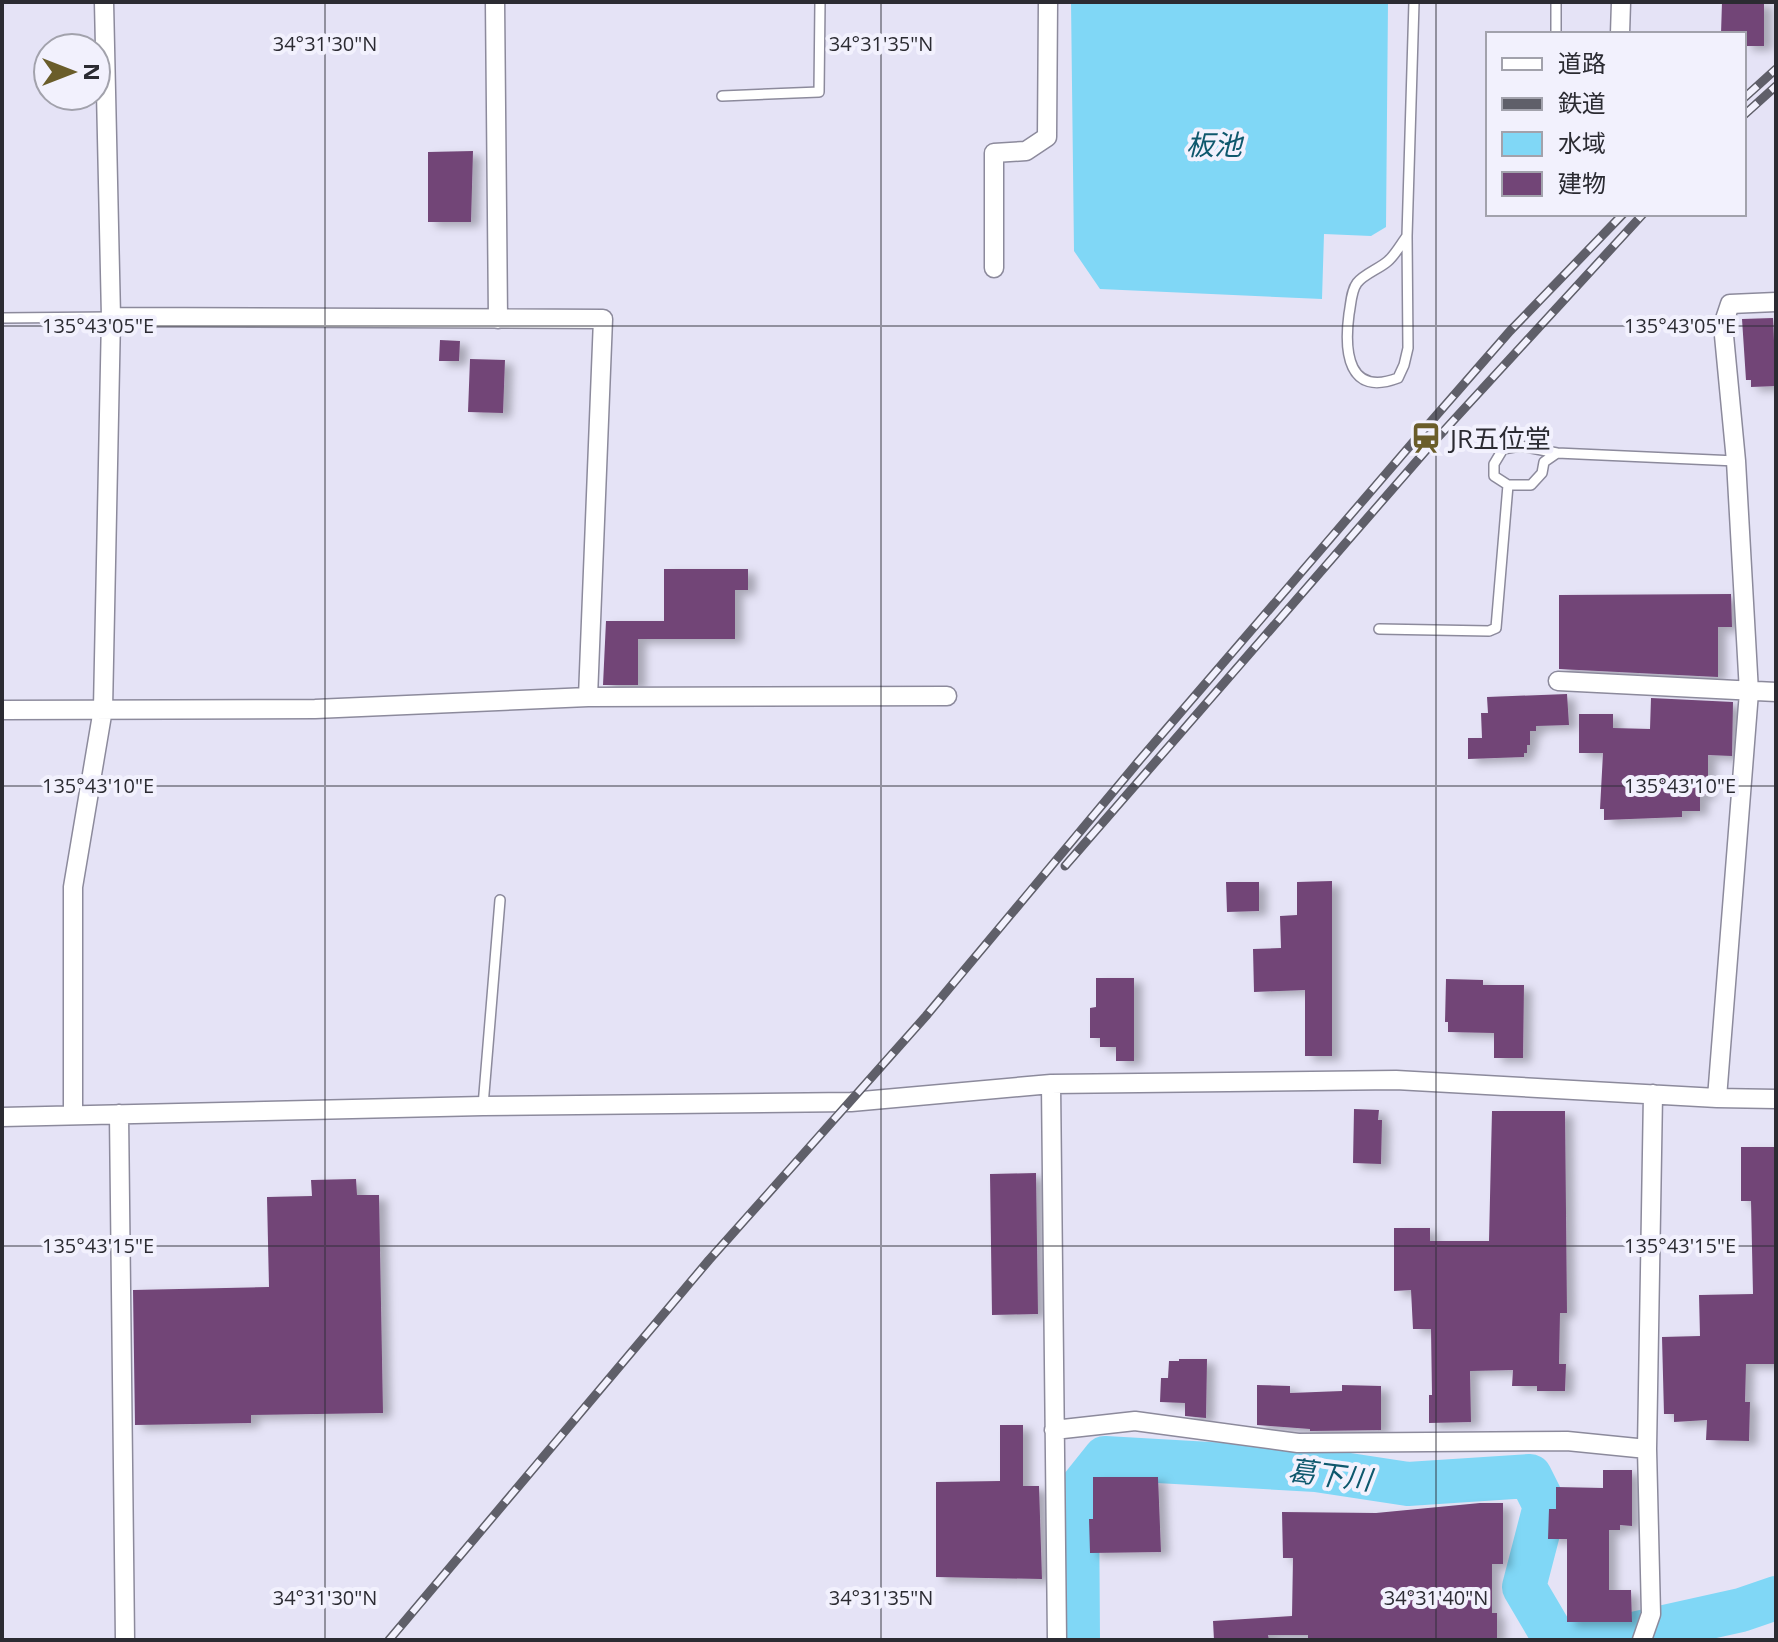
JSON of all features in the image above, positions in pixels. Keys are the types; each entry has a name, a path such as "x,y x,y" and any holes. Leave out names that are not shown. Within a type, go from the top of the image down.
{"street":[{"path":"73,1115 73,887 103,709 111,317 104,2"},
{"path":"495,2 498,319"},
{"path":"994,268 994,153 1026,151 1047,137 1048,2"},
{"path":"1620,32 1621,2"},
{"path":"1717,1098 1749,692 1736,461 1723,325 1730,304 1776,302"},
{"path":"111,317 603,319 588,697"},
{"path":"1558,681 1776,692"},
{"path":"2,710 315,709 588,697 947,696"},
{"path":"2,1117 483,1106 851,1102 1051,1084 1396,1080 1776,1099"},
{"path":"1051,1084 1057,1640"},
{"path":"1642,1640 1651,1614 1647,1449 1653,1094"},
{"path":"119,1114 125,1640"},
{"path":"1054,1430 1135,1421 1298,1443 1567,1441 1647,1449"}],"lane":[{"path":"722,96 819,92 820,2"},
{"path":"1407,236 1390,260 1358,281 1353,291 1348,320 1348,354 1354,370 1371,383 1382,384 1398,378 1408,348 1407,236 1414,2"},
{"path":"1556,2 1556,32"},
{"path":"2,318 111,317"},
{"path":"1557,453 1544,462 1542,473 1531,485 1508,485 1494,476 1494,464 1503,449 1528,446 1557,453 1736,461"},
{"path":"1379,629 1489,631 1496,628 1508,485"},
{"path":"483,1106 500,900"}],"water":[{"name":"板池","path":"1071,2 1388,2 1386,227 1371,236 1324,234 1322,299 1100,289 1074,251"}],"building":[{"path":"1722,2 1764,2 1764,46 1746,46 1746,32 1721,32"},
{"path":"473,151 471,222 428,222 428,152"},
{"path":"1773,318 1776,386 1751,387 1751,380 1746,380 1742,319"},
{"path":"440,340 460,341 459,361 439,361"},
{"path":"470,359 505,360 503,413 468,412"},
{"path":"664,569 748,569 748,590 735,590 735,639 638,639 638,685 603,685 606,621 664,621"},
{"path":"1731,594 1732,627 1718,627 1718,677 1559,669 1559,595"},
{"path":"1567,694 1569,725 1536,726 1536,731 1530,731 1530,745 1527,745 1524,757 1468,759 1468,738 1482,738 1481,713 1488,713 1487,697"},
{"path":"1651,698 1733,702 1732,756 1708,755 1708,795 1700,795 1700,811 1682,811 1682,817 1604,820 1604,809 1600,809 1603,753 1579,753 1579,714 1613,714 1613,728 1650,729"},
{"path":"1332,881 1332,1056 1305,1056 1305,990 1254,992 1253,949 1281,948 1280,916 1297,915 1297,882"},
{"path":"1226,882 1259,882 1259,911 1227,912"},
{"path":"1096,978 1134,978 1134,1061 1116,1061 1116,1047 1100,1047 1100,1038 1090,1038 1090,1008 1096,1007"},
{"path":"1446,979 1483,980 1483,985 1524,985 1523,1058 1494,1058 1494,1033 1448,1032 1448,1022 1445,1022"},
{"path":"1354,1109 1379,1110 1378,1120 1382,1120 1381,1164 1353,1163"},
{"path":"1492,1111 1565,1111 1567,1313 1560,1313 1559,1364 1566,1364 1565,1391 1537,1391 1537,1386 1512,1386 1513,1370 1470,1371 1471,1422 1429,1423 1429,1395 1432,1395 1431,1329 1413,1329 1411,1290 1394,1291 1394,1228 1430,1228 1430,1241 1489,1241"},
{"path":"1741,1147 1776,1147 1776,1364 1746,1364 1745,1402 1750,1402 1749,1441 1706,1440 1707,1420 1674,1422 1674,1414 1664,1414 1662,1337 1700,1336 1699,1295 1753,1294 1751,1201 1741,1201"},
{"path":"1036,1173 1038,1314 992,1315 990,1174"},
{"path":"356,1179 357,1195 379,1195 383,1413 251,1415 251,1423 135,1425 133,1290 269,1287 267,1197 312,1196 311,1180"},
{"path":"1207,1359 1206,1418 1185,1416 1185,1403 1160,1402 1161,1378 1168,1378 1169,1361"},
{"path":"1257,1385 1290,1386 1290,1393 1342,1391 1342,1385 1381,1386 1381,1430 1310,1431 1257,1425"},
{"path":"1000,1425 1023,1425 1023,1486 1039,1486 1042,1579 936,1577 936,1482 1000,1481"},
{"path":"1603,1470 1632,1470 1632,1526 1620,1525 1620,1530 1609,1530 1609,1590 1631,1590 1632,1622 1567,1622 1567,1539 1548,1539 1549,1509 1556,1509 1556,1487 1603,1488"},
{"path":"1093,1477 1158,1477 1161,1552 1090,1553"},
{"path":"1503,1503 1503,1564 1492,1564 1492,1613 1497,1613 1497,1640 1308,1640 1308,1635 1268,1635 1269,1640 1214,1640 1213,1621 1292,1616 1293,1558 1283,1558 1282,1512 1376,1513"}],"waterway":[{"name":"葛下川","path":"1078,1640 1077,1493 1105,1458 1316,1470 1408,1484 1530,1476 1545,1506 1524,1587 1554,1638 1594,1640"},
{"name":"葛下川","path":"1606,1640 1741,1610 1776,1598"}],"railway":[{"path":"1746,96 1776,69"},
{"path":"1746,113 1776,86"},
{"path":"389,1640 709,1260 926,1016 1138,762 1421,433 1510,331 1621,216"},
{"path":"1065,866 1429,447 1641,216"}],"place":[{"name":"JR五位堂","path":"1426,438"}]}
